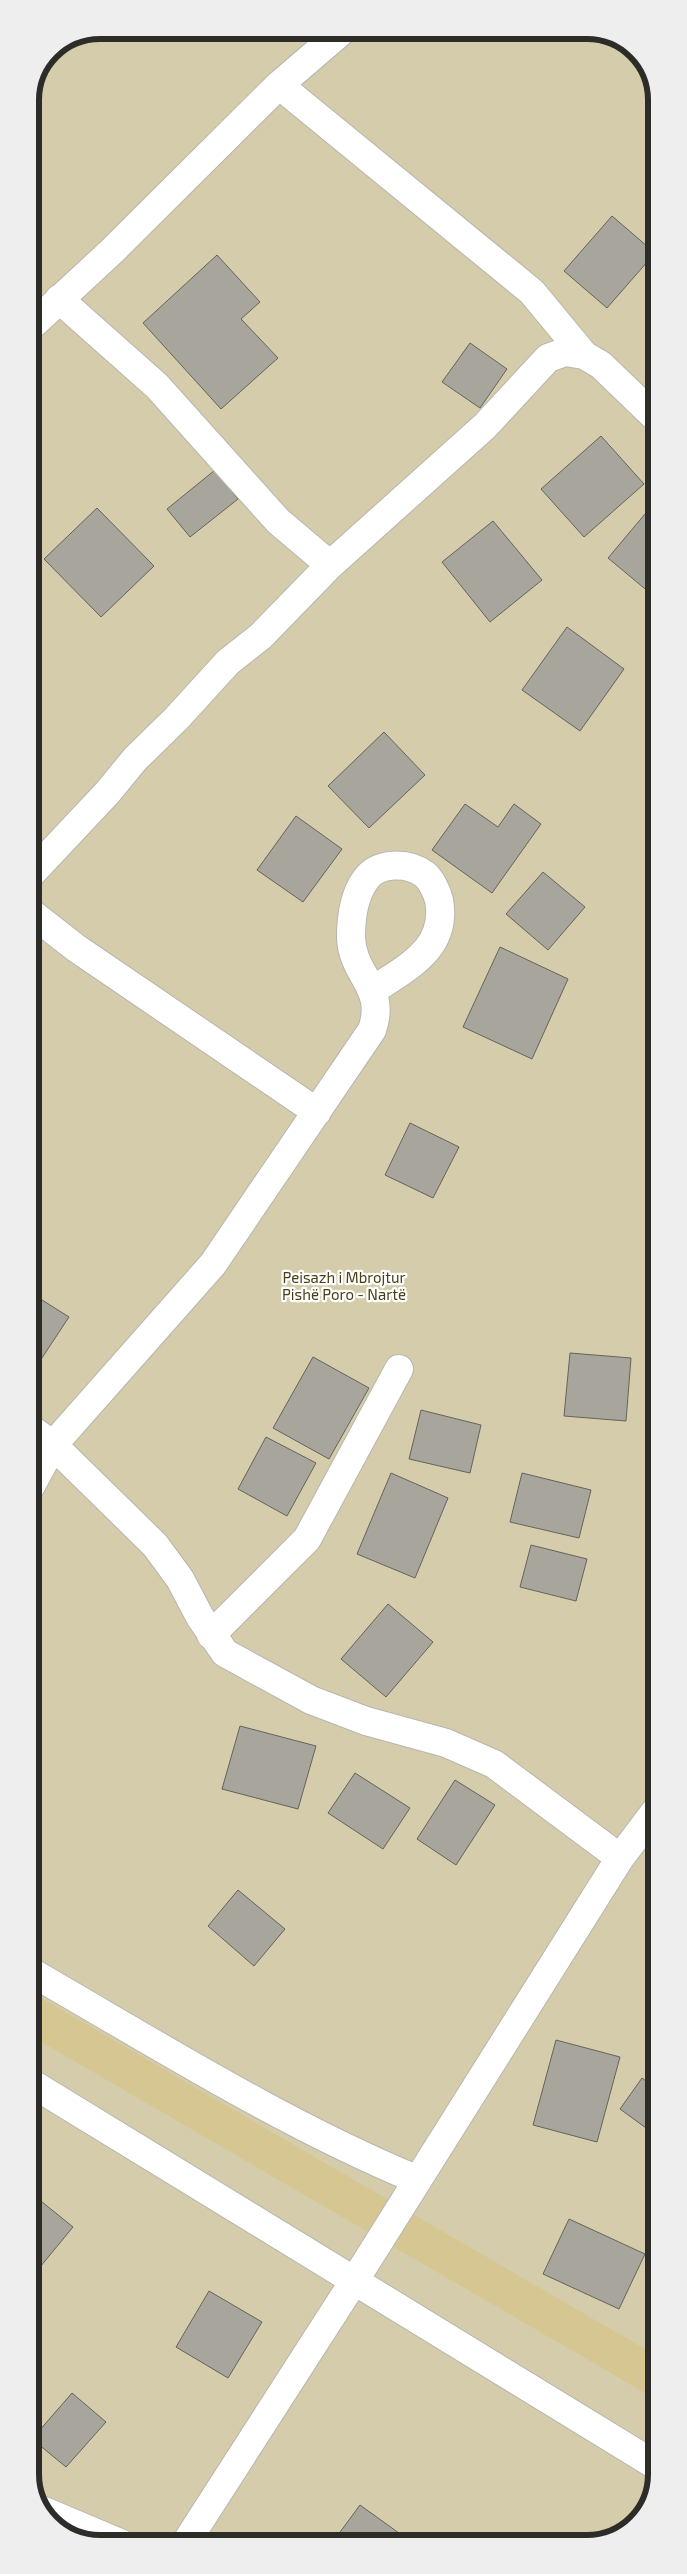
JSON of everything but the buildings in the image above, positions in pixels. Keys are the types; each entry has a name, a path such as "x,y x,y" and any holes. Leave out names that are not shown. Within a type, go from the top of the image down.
{"street":[{"path":"39,318 112,251 279,85 333,39"},
{"path":"279,85 532,292 584,355"},
{"path":"59,299 157,386 278,521 330,565"},
{"path":"39,865 108,792 135,759 176,719 228,662 261,636 330,565 485,426 548,358 565,352 584,355 601,364 648,410"},
{"path":"39,919 76,948 317,1112"},
{"path":"39,1471 53,1445 213,1264 372,1030 377,1015 376,1002 372,990"},
{"path":"211,1635 307,1539 399,1369"},
{"path":"39,1434 53,1445 155,1545 180,1579 211,1635 225,1654 311,1700 366,1721 446,1743 494,1764 620,1858"},
{"path":"191,2535 360,2272 620,1858 648,1821"},
{"path":"39,1977 286,2118 383,2165 415,2185"},
{"path":"39,2088 360,2272 648,2460"},
{"path":"55,2515 101,2535"}],"green space":[{"name":"Peisazh i Mbrojtur Pishë Poro - Nartë","path":"591,39 611,43 627,54 640,69 647,88 648,2474 645,2494 636,2511 618,2527 599,2534 96,2535 76,2531 60,2520 47,2505 40,2486 39,100 43,76 49,66 66,49 76,43 88,40"}],"waterway":[{"path":"39,2019 648,2373"}]}
